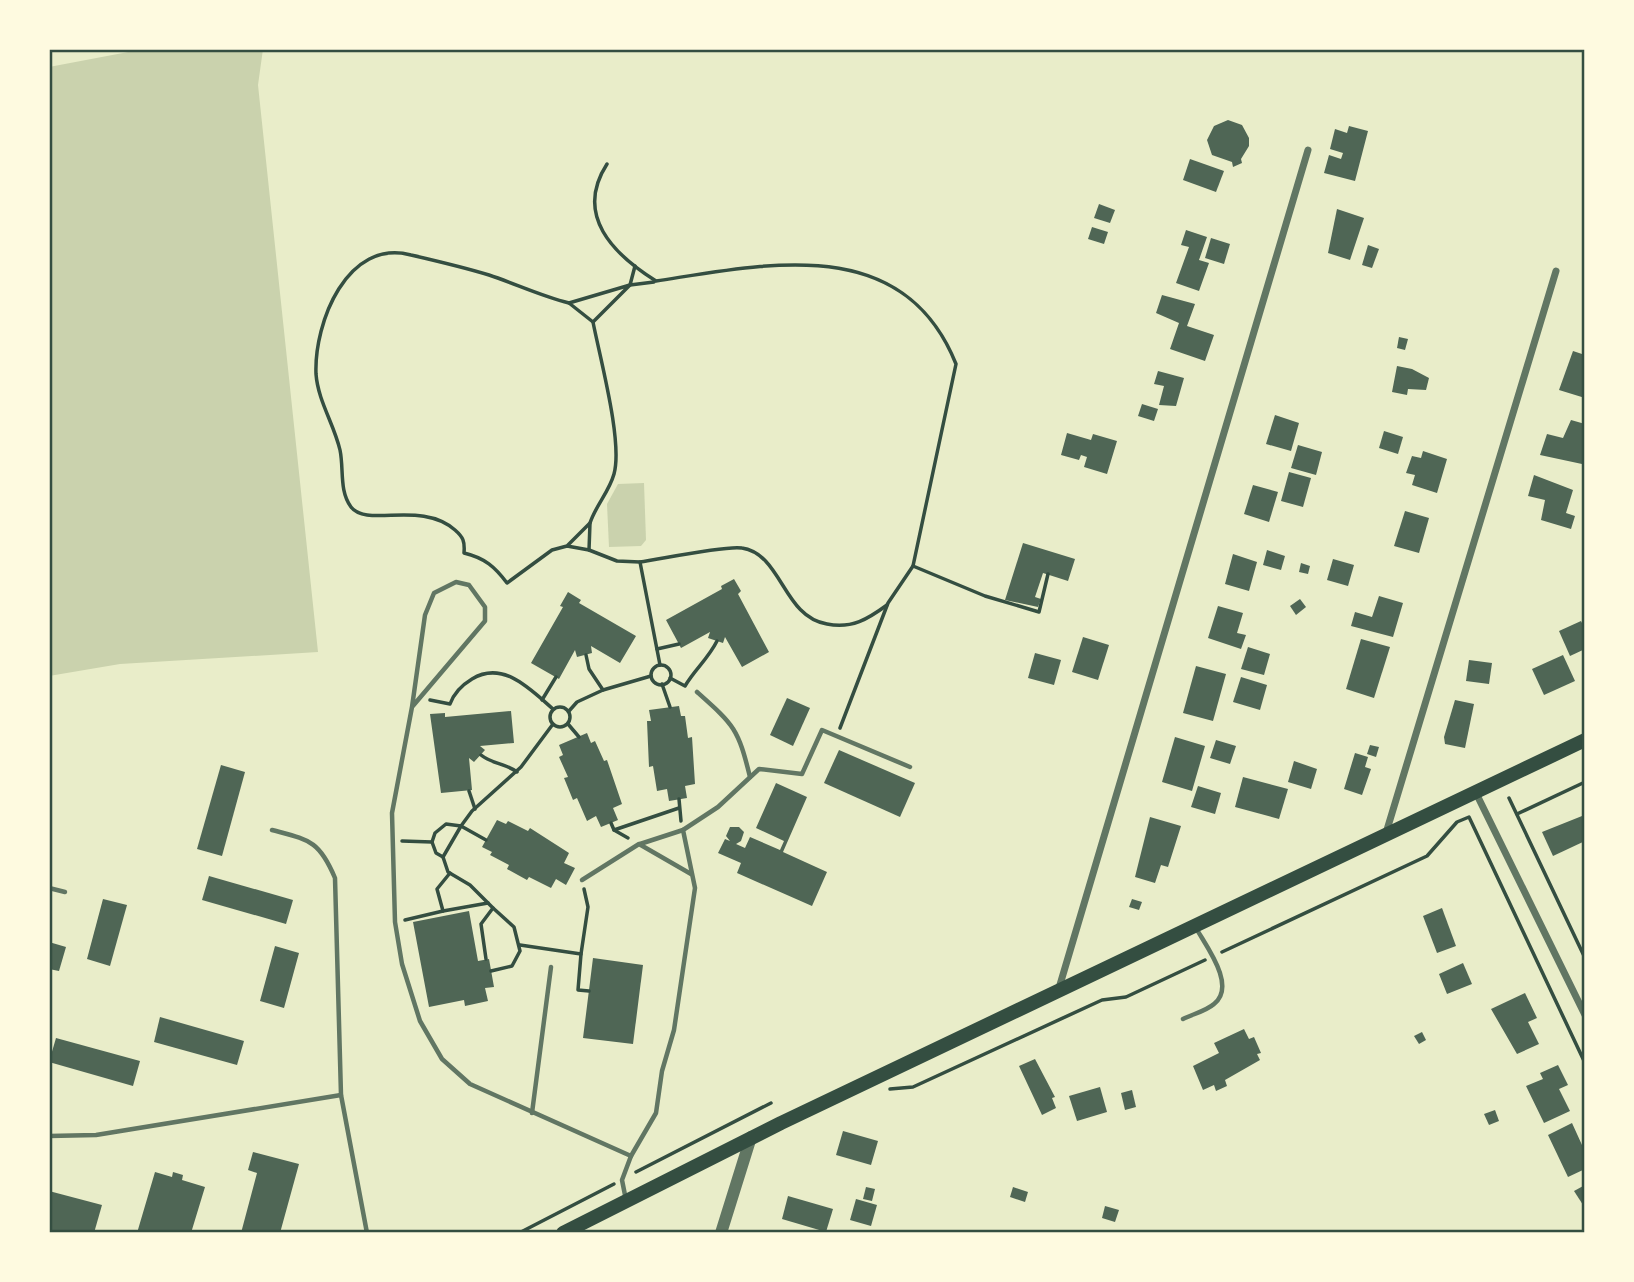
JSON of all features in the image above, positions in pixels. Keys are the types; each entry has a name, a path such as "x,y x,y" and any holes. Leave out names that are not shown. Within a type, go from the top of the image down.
{"main road":[{"path":"563,1233 751,1137 1059,988 1585,740"}],"street":[{"path":"1059,988 1308,150"},
{"path":"1386,834 1556,271"},
{"path":"1475,792 1585,1015"},
{"path":"721,1233 751,1137"}],"lane":[{"path":"412,707 485,621 485,607 469,585 456,582 434,593 425,615 393,813 394,922 402,964 420,1021 442,1059 470,1084 631,1156"},
{"path":"697,692 727,719 741,738 750,776"},
{"path":"582,880 639,844 682,830 718,807 758,769 802,774 821,730 910,767"},
{"path":"272,830 313,842 325,856 335,878 341,1095 367,1233"},
{"path":"626,1200 622,1180 631,1156 656,1113 662,1071 674,1030 695,888 682,830"},
{"path":"639,844 691,874"},
{"path":"49,888 65,892"},
{"path":"1184,1019 1215,1004 1220,996 1222,982 1194,925"},
{"path":"533,1113 551,968"},
{"path":"49,1136 96,1135 341,1095"}],"path":[{"path":"607,164 597,179 593,199 598,223 611,244 656,281"},
{"path":"589,550 590,523 596,507 610,488 615,470 614,440 593,322 569,303 488,275 404,253 379,254 362,263 342,284 325,316 318,340 316,375 322,402 340,448 344,494 352,509 364,516 421,514 442,519 461,535 465,542 464,552 481,557 495,567 507,583 552,550 566,546 589,550 617,561 640,562 742,548 765,559 798,609 814,622 838,626 856,624 888,603"},
{"path":"569,303 631,285 656,281 793,263 827,265 866,273 898,289 922,309 947,341 956,364 913,566 888,603 836,736"},
{"path":"593,322 631,285 635,266"},
{"path":"566,546 590,523"},
{"path":"640,562 660,665"},
{"path":"913,566 985,596 1039,612 1048,575"},
{"path":"670,678 684,686 697,666 709,657 717,641"},
{"path":"657,649 679,644"},
{"path":"586,654 589,669 603,690"},
{"path":"660,665 669,669 670,678"},
{"path":"660,665 654,668 652,676 654,682 662,684"},
{"path":"422,696 436,703 450,704 454,694 484,671 508,674 554,709"},
{"path":"579,737 568,724 569,711 578,702 603,690 652,676"},
{"path":"542,699 555,677"},
{"path":"662,684 670,678"},
{"path":"662,684 670,707"},
{"path":"554,709 563,707 569,711"},
{"path":"554,709 550,718 553,724 562,727 568,724"},
{"path":"491,971 512,966 520,945 513,927 470,885 444,867 443,857 461,826 475,809 517,772 553,724"},
{"path":"481,755 490,762 504,763 517,772"},
{"path":"1517,814 1585,782"},
{"path":"469,791 475,809"},
{"path":"1509,798 1585,958"},
{"path":"679,799 682,830"},
{"path":"614,830 679,808"},
{"path":"882,1090 913,1087 1102,1000 1126,998 1427,856 1457,822 1469,817 1585,1063"},
{"path":"611,823 614,830 639,844"},
{"path":"443,857 436,853 432,842 435,833 446,824 461,826 486,840"},
{"path":"393,841 432,842"},
{"path":"443,911 437,889 450,873"},
{"path":"582,880 588,907 578,990 589,991"},
{"path":"394,922 488,903"},
{"path":"486,959 481,924 493,908"},
{"path":"520,945 581,954"},
{"path":"519,1233 771,1103"}],"green space":[{"path":"144,49 263,49 258,85 318,652 120,664 49,676 49,67"},
{"path":"644,483 646,540 641,546 609,547 607,504 618,484"}],"building":[{"path":"1228,120 1242,125 1249,138 1249,146 1241,159 1242,163 1233,167 1232,162 1212,155 1207,140 1214,126"},
{"path":"1349,126 1368,131 1355,181 1324,173 1329,155 1341,159 1343,153 1330,149 1335,129 1347,133"},
{"path":"1190,159 1224,171 1216,192 1183,180"},
{"path":"1099,204 1115,210 1110,223 1094,218"},
{"path":"1337,209 1364,218 1350,260 1328,253"},
{"path":"1092,227 1108,232 1104,244 1088,239"},
{"path":"1186,230 1207,237 1199,260 1209,263 1199,291 1176,283 1189,247 1181,245"},
{"path":"1211,238 1230,244 1224,264 1205,258"},
{"path":"1368,245 1379,249 1372,268 1362,265"},
{"path":"1162,295 1195,304 1187,326 1214,335 1205,361 1170,349 1179,323 1156,313"},
{"path":"1399,337 1408,339 1405,350 1397,348"},
{"path":"1573,351 1585,355 1585,398 1559,390"},
{"path":"1397,366 1412,369 1429,378 1426,390 1408,389 1407,395 1392,392"},
{"path":"1158,371 1184,378 1176,406 1159,405 1164,386 1154,384"},
{"path":"1142,404 1158,409 1154,421 1138,416"},
{"path":"1275,415 1299,423 1291,451 1266,444"},
{"path":"1571,420 1585,424 1585,453 1582,464 1540,455 1547,434 1563,438"},
{"path":"1384,431 1403,437 1398,454 1379,448"},
{"path":"1067,433 1091,440 1093,434 1117,441 1107,474 1084,467 1087,457 1081,455 1079,460 1061,455"},
{"path":"1298,445 1322,452 1316,475 1291,468"},
{"path":"1423,451 1447,459 1437,493 1412,485 1415,475 1406,473 1412,456 1421,458"},
{"path":"1289,472 1311,478 1303,507 1281,501"},
{"path":"1534,475 1573,490 1566,513 1575,516 1571,529 1541,520 1545,500 1528,496"},
{"path":"1253,485 1278,492 1269,522 1244,514"},
{"path":"1405,511 1429,518 1419,553 1394,546"},
{"path":"1023,543 1075,559 1068,581 1043,573 1035,597 1041,599 1038,607 1005,600"},
{"path":"1267,550 1285,556 1281,570 1263,565"},
{"path":"1233,554 1257,562 1249,591 1225,584"},
{"path":"1333,559 1354,565 1348,586 1327,580"},
{"path":"1301,563 1310,566 1308,574 1299,572"},
{"path":"734,579 741,591 738,594 769,652 742,667 725,637 723,643 708,638 710,632 681,648 666,620 722,589 721,586"},
{"path":"568,592 581,600 579,603 636,636 620,663 591,646 592,653 577,657 575,650 559,679 531,663 563,607 560,606"},
{"path":"1379,596 1403,603 1393,637 1351,626 1355,612 1372,617"},
{"path":"1300,599 1306,607 1296,615 1290,606"},
{"path":"1218,606 1243,613 1237,633 1246,635 1241,649 1208,638"},
{"path":"1581,621 1585,629 1585,649 1570,656 1559,631"},
{"path":"1083,637 1109,645 1098,680 1072,672"},
{"path":"1361,639 1390,647 1374,698 1346,689"},
{"path":"1248,647 1270,654 1264,675 1241,669"},
{"path":"1035,653 1061,660 1054,685 1028,678"},
{"path":"1563,655 1575,681 1544,695 1532,669"},
{"path":"1469,660 1492,663 1489,684 1466,681"},
{"path":"1196,666 1226,674 1213,721 1183,713"},
{"path":"1241,677 1267,685 1260,710 1233,702"},
{"path":"787,698 810,708 793,746 770,735"},
{"path":"1455,700 1474,704 1465,748 1445,744 1444,737"},
{"path":"679,706 681,716 685,716 688,738 692,737 695,784 685,786 687,798 669,801 667,789 657,791 653,766 649,767 647,721 651,721 649,710"},
{"path":"511,711 514,743 480,746 485,750 474,762 469,758 472,790 441,793 430,714 445,713 445,717"},
{"path":"587,733 591,743 595,741 604,761 607,760 622,804 613,808 618,820 601,827 596,816 587,821 577,798 573,800 564,778 568,777 559,757 563,755 559,745"},
{"path":"1175,737 1205,746 1192,791 1162,782"},
{"path":"1216,740 1236,746 1230,764 1210,758"},
{"path":"1370,745 1379,747 1376,757 1367,754"},
{"path":"839,750 915,783 900,817 824,783"},
{"path":"1355,753 1368,757 1365,767 1371,769 1362,795 1344,789"},
{"path":"1294,761 1317,769 1311,789 1288,782"},
{"path":"221,765 245,772 222,856 197,849"},
{"path":"1243,777 1288,789 1279,819 1235,807"},
{"path":"776,783 807,797 783,852 827,872 812,906 737,873 741,863 718,853 725,839 730,841 726,836 730,827 739,827 744,832 741,841 736,844 745,848 750,837 780,850 784,841 756,828"},
{"path":"1198,786 1221,793 1215,814 1191,807"},
{"path":"1582,816 1585,841 1553,856 1542,832"},
{"path":"1150,817 1181,826 1168,867 1161,865 1155,883 1135,877"},
{"path":"497,820 506,824 508,821 528,831 530,828 569,853 564,863 575,868 566,885 556,879 551,888 529,877 527,880 507,869 509,865 490,855 492,852 482,847"},
{"path":"209,876 293,900 286,924 202,900"},
{"path":"103,899 127,905 110,966 87,959"},
{"path":"1132,899 1142,902 1139,910 1129,907"},
{"path":"1442,908 1456,946 1437,953 1423,916"},
{"path":"469,911 478,961 489,959 494,987 485,988 488,1001 465,1006 464,1000 429,1007 413,922"},
{"path":"49,942 66,947 59,971 49,969"},
{"path":"275,946 299,953 284,1008 260,1001"},
{"path":"593,958 643,965 633,1044 583,1038"},
{"path":"1463,963 1472,984 1447,994 1439,974"},
{"path":"1525,993 1537,1018 1528,1022 1539,1044 1517,1054 1491,1009"},
{"path":"160,1017 244,1041 237,1065 154,1042"},
{"path":"1244,1029 1249,1039 1254,1037 1261,1053 1257,1054 1260,1060 1225,1080 1227,1086 1216,1091 1214,1085 1203,1090 1193,1066 1219,1053 1214,1043"},
{"path":"1422,1032 1426,1040 1419,1044 1414,1036"},
{"path":"56,1038 140,1061 133,1086 49,1062"},
{"path":"1035,1059 1055,1097 1052,1098 1056,1108 1042,1115 1019,1066"},
{"path":"1558,1065 1568,1085 1559,1089 1570,1111 1544,1123 1526,1086 1543,1079 1540,1073"},
{"path":"1100,1087 1107,1112 1077,1121 1069,1096"},
{"path":"1132,1090 1136,1107 1125,1110 1121,1093"},
{"path":"1495,1110 1499,1121 1489,1125 1484,1114"},
{"path":"1572,1123 1582,1145 1585,1144 1585,1169 1568,1177 1548,1135"},
{"path":"843,1131 878,1141 871,1165 836,1155"},
{"path":"253,1152 299,1164 280,1233 241,1233 257,1173 248,1170"},
{"path":"155,1172 172,1177 173,1172 183,1175 182,1180 205,1187 191,1233 137,1233"},
{"path":"1585,1185 1585,1208 1574,1191"},
{"path":"866,1187 875,1189 872,1201 863,1199"},
{"path":"1013,1187 1028,1192 1025,1202 1010,1197"},
{"path":"49,1191 102,1205 94,1233 61,1233 49,1230"},
{"path":"788,1196 833,1209 826,1232 782,1219"},
{"path":"856,1199 877,1205 871,1226 850,1220"},
{"path":"1105,1206 1119,1210 1115,1222 1102,1218"}]}
